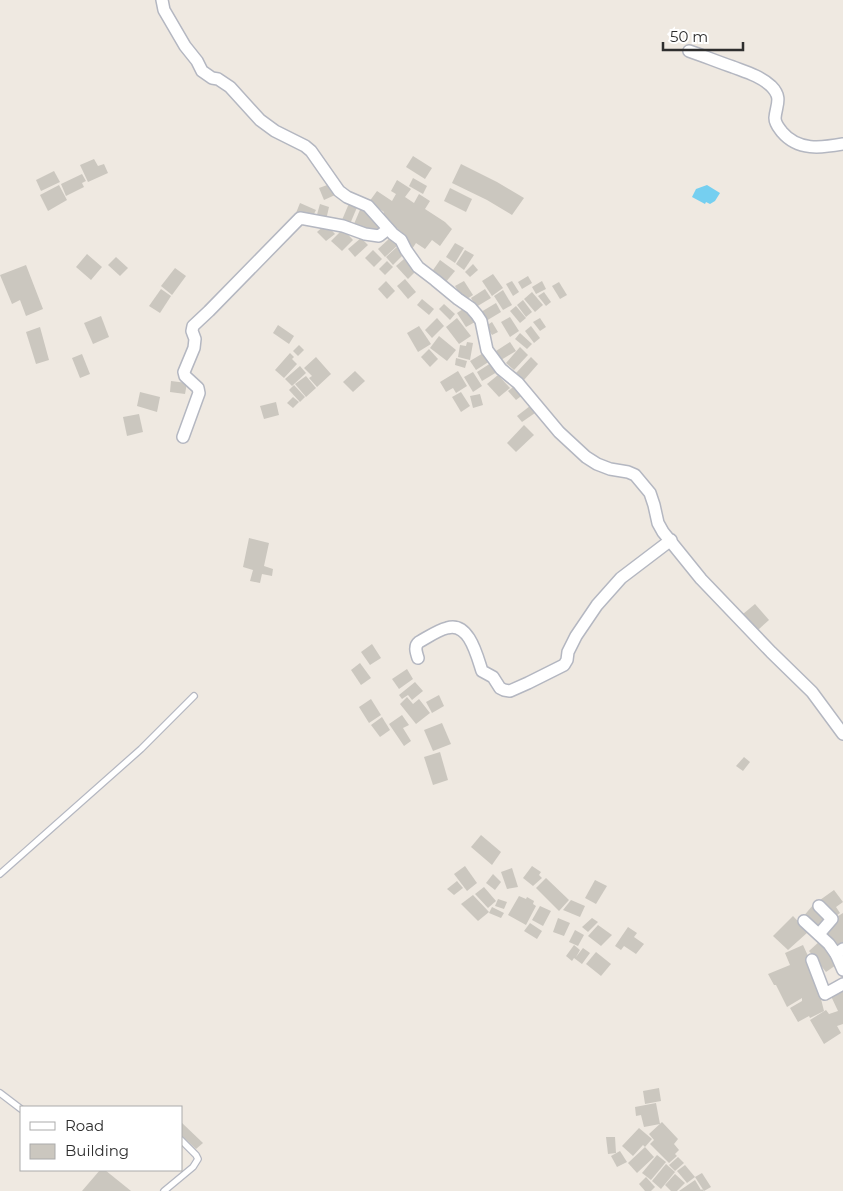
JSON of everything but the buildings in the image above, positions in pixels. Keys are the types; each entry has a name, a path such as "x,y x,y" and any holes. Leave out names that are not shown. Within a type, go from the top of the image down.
{"street":[{"path":"162,0 168,18 202,71 230,87 260,120 275,131 311,150 339,191 347,197 368,206 388,229 401,240 418,267 477,314 481,320 487,350 501,369 518,384 559,432 586,457 597,464 635,475 650,493 658,523 701,579 812,692 843,734"},
{"path":"689,51 753,75 768,83 773,88 778,99 776,122 781,131 792,141 813,147 843,144"},
{"path":"183,436 199,393 198,388 185,376 184,372 194,348 195,339 192,331 195,323 300,218 343,226 365,234 379,236 388,229"},
{"path":"418,658 416,644 446,628 454,626 461,628 467,636 475,649 482,671 493,677 500,688 510,690 528,683 564,665 576,636 598,605 621,578 671,540"},
{"path":"818,934 832,919 819,906"},
{"path":"804,921 839,951 843,970"},
{"path":"812,960 825,994 843,984"}],"lane":[{"path":"0,874 141,750 194,696"},
{"path":"0,1093 20,1108"},
{"path":"164,1191 193,1167 198,1159 182,1141"}],"water":[{"path":"707,185 720,193 715,201 710,204 706,202 705,204 692,197 696,189"}]}
